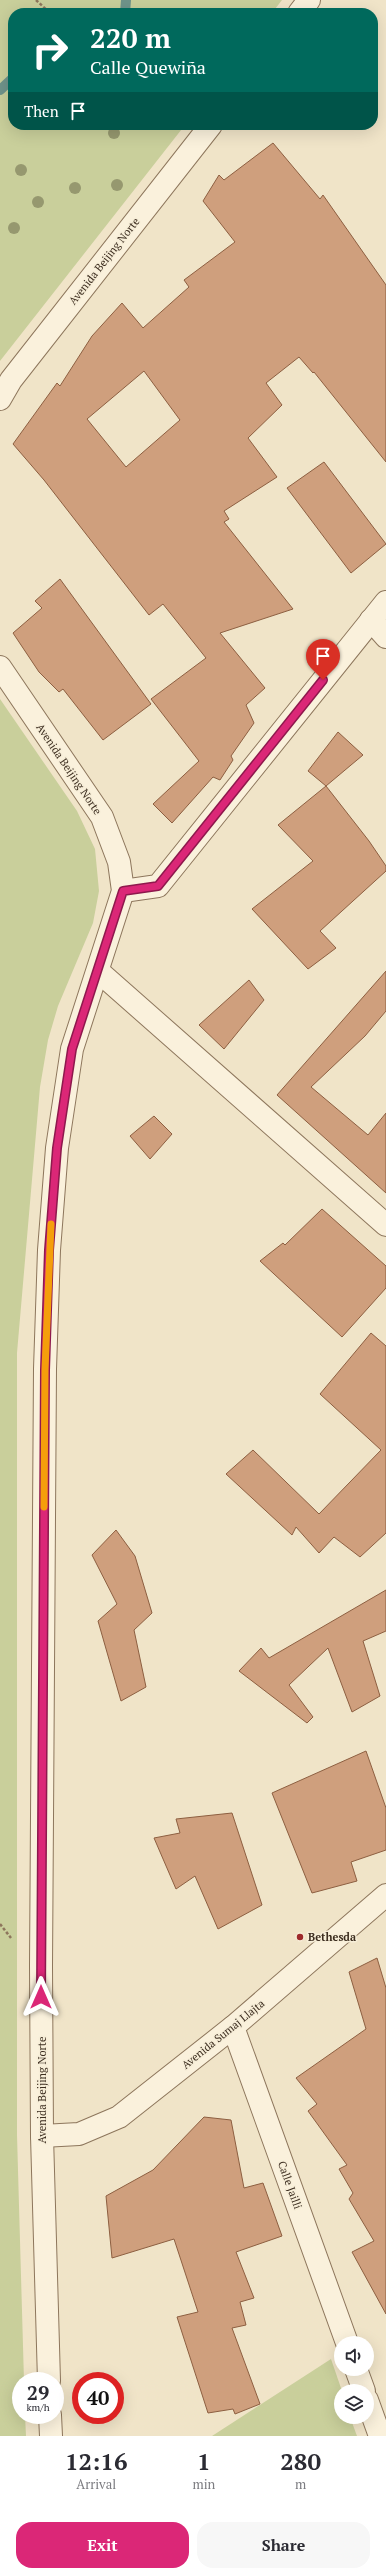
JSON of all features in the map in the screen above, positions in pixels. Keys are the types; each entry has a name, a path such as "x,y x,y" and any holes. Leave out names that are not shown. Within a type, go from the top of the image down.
{"street":[{"path":"303,8 309,0"},
{"name":"Avenida Beijing Norte","path":"0,399 11,380 207,130"},
{"path":"123,891 158,886 386,602"},
{"path":"371,620 386,637"},
{"name":"Avenida Beijing Norte","path":"0,667 102,817 119,862 123,891 72,1049 57,1148 49,1250 45,1377 42,2136 49,2372"},
{"path":"98,971 386,1225"},
{"name":"Avenida Sumaj Llajta","path":"42,2136 79,2134 119,2117 233,2027 386,1895"},
{"name":"Calle Jailli","path":"233,2027 344,2336"},
{"path":"374,2419 380,2436"},
{"path":"50,2424 51,2436"}],"path":[{"path":"36,0 45,8"}],"green space":[{"path":"0,0 282,0 276,8 8,8 8,130 181,130 0,361"},
{"path":"0,699 77,811 95,849 99,891 93,923 58,1006 48,1040 40,1087 17,1353 17,2135 24,2372 12,2372 12,2424 25,2424 26,2436 0,2436"},
{"path":"331,2359 334,2368 334,2376 337,2376 340,2384 334,2384 334,2424 353,2424 357,2436 212,2436"}],"building":[{"path":"273,143 320,199 323,195 386,285 386,462 314,372 313,373 299,357 266,383 282,405 248,438 277,477 224,511 229,519 224,522 293,609 220,633 265,688 246,705 254,723 231,756 233,760 220,780 213,777 172,823 153,804 199,761 151,699 206,658 163,604 149,615 44,480 13,444 57,383 60,386 92,336 122,303 143,328 189,287 184,280 235,242 203,201 219,175 224,180","holes":["144,371 180,420 126,467 87,419"]},
{"path":"324,462 386,544 351,573 287,488"},
{"path":"60,579 151,704 103,740 63,689 59,692 39,672 13,633 42,608 35,601"},
{"path":"338,732 363,755 326,786 308,771"},
{"path":"326,786 369,841 386,866 386,871 320,931 336,948 308,969 252,909 313,861 278,825"},
{"path":"386,971 386,1011 365,1036 311,1087 368,1135 386,1113 386,1193 277,1095"},
{"path":"249,980 264,1000 224,1049 199,1025"},
{"path":"154,1116 172,1134 150,1159 130,1136"},
{"path":"322,1209 386,1266 386,1288 342,1337 260,1261 283,1243 285,1245"},
{"path":"371,1333 386,1346 386,1533 360,1557 334,1537 319,1553 296,1527 292,1535 226,1474 253,1450 319,1514 381,1450 320,1394"},
{"path":"116,1530 135,1556 152,1613 134,1630 146,1687 121,1701 98,1621 117,1604 92,1555"},
{"path":"386,1590 386,1631 363,1641 380,1696 352,1712 328,1648 289,1685 313,1717 307,1723 239,1671 261,1648 269,1658"},
{"path":"366,1751 386,1808 386,1850 351,1862 357,1881 312,1893 272,1793"},
{"path":"232,1813 262,1905 218,1929 195,1876 176,1889 154,1838 180,1833 176,1819"},
{"path":"377,1958 386,1988 386,2314 352,2252 374,2241 349,2199 353,2193 339,2169 347,2165 308,2111 317,2104 296,2078 366,2029 349,1972"},
{"path":"204,2117 231,2120 244,2188 263,2183 282,2236 236,2252 254,2298 240,2302 246,2325 232,2328 260,2404 235,2414 233,2409 208,2413 177,2317 198,2312 174,2239 112,2258 106,2196 153,2170"}],"waterway":[{"path":"125,8 126,0"},
{"path":"0,90 8,83"}],"slow traffic":[{"path":"44,1507 45,1370 51,1224"}],"place":[{"name":"Bethesda","path":"300,1937"}],"route":[{"path":"41,1997 45,1370 48,1265 57,1148 72,1049 123,891 158,886 323,680"}]}
